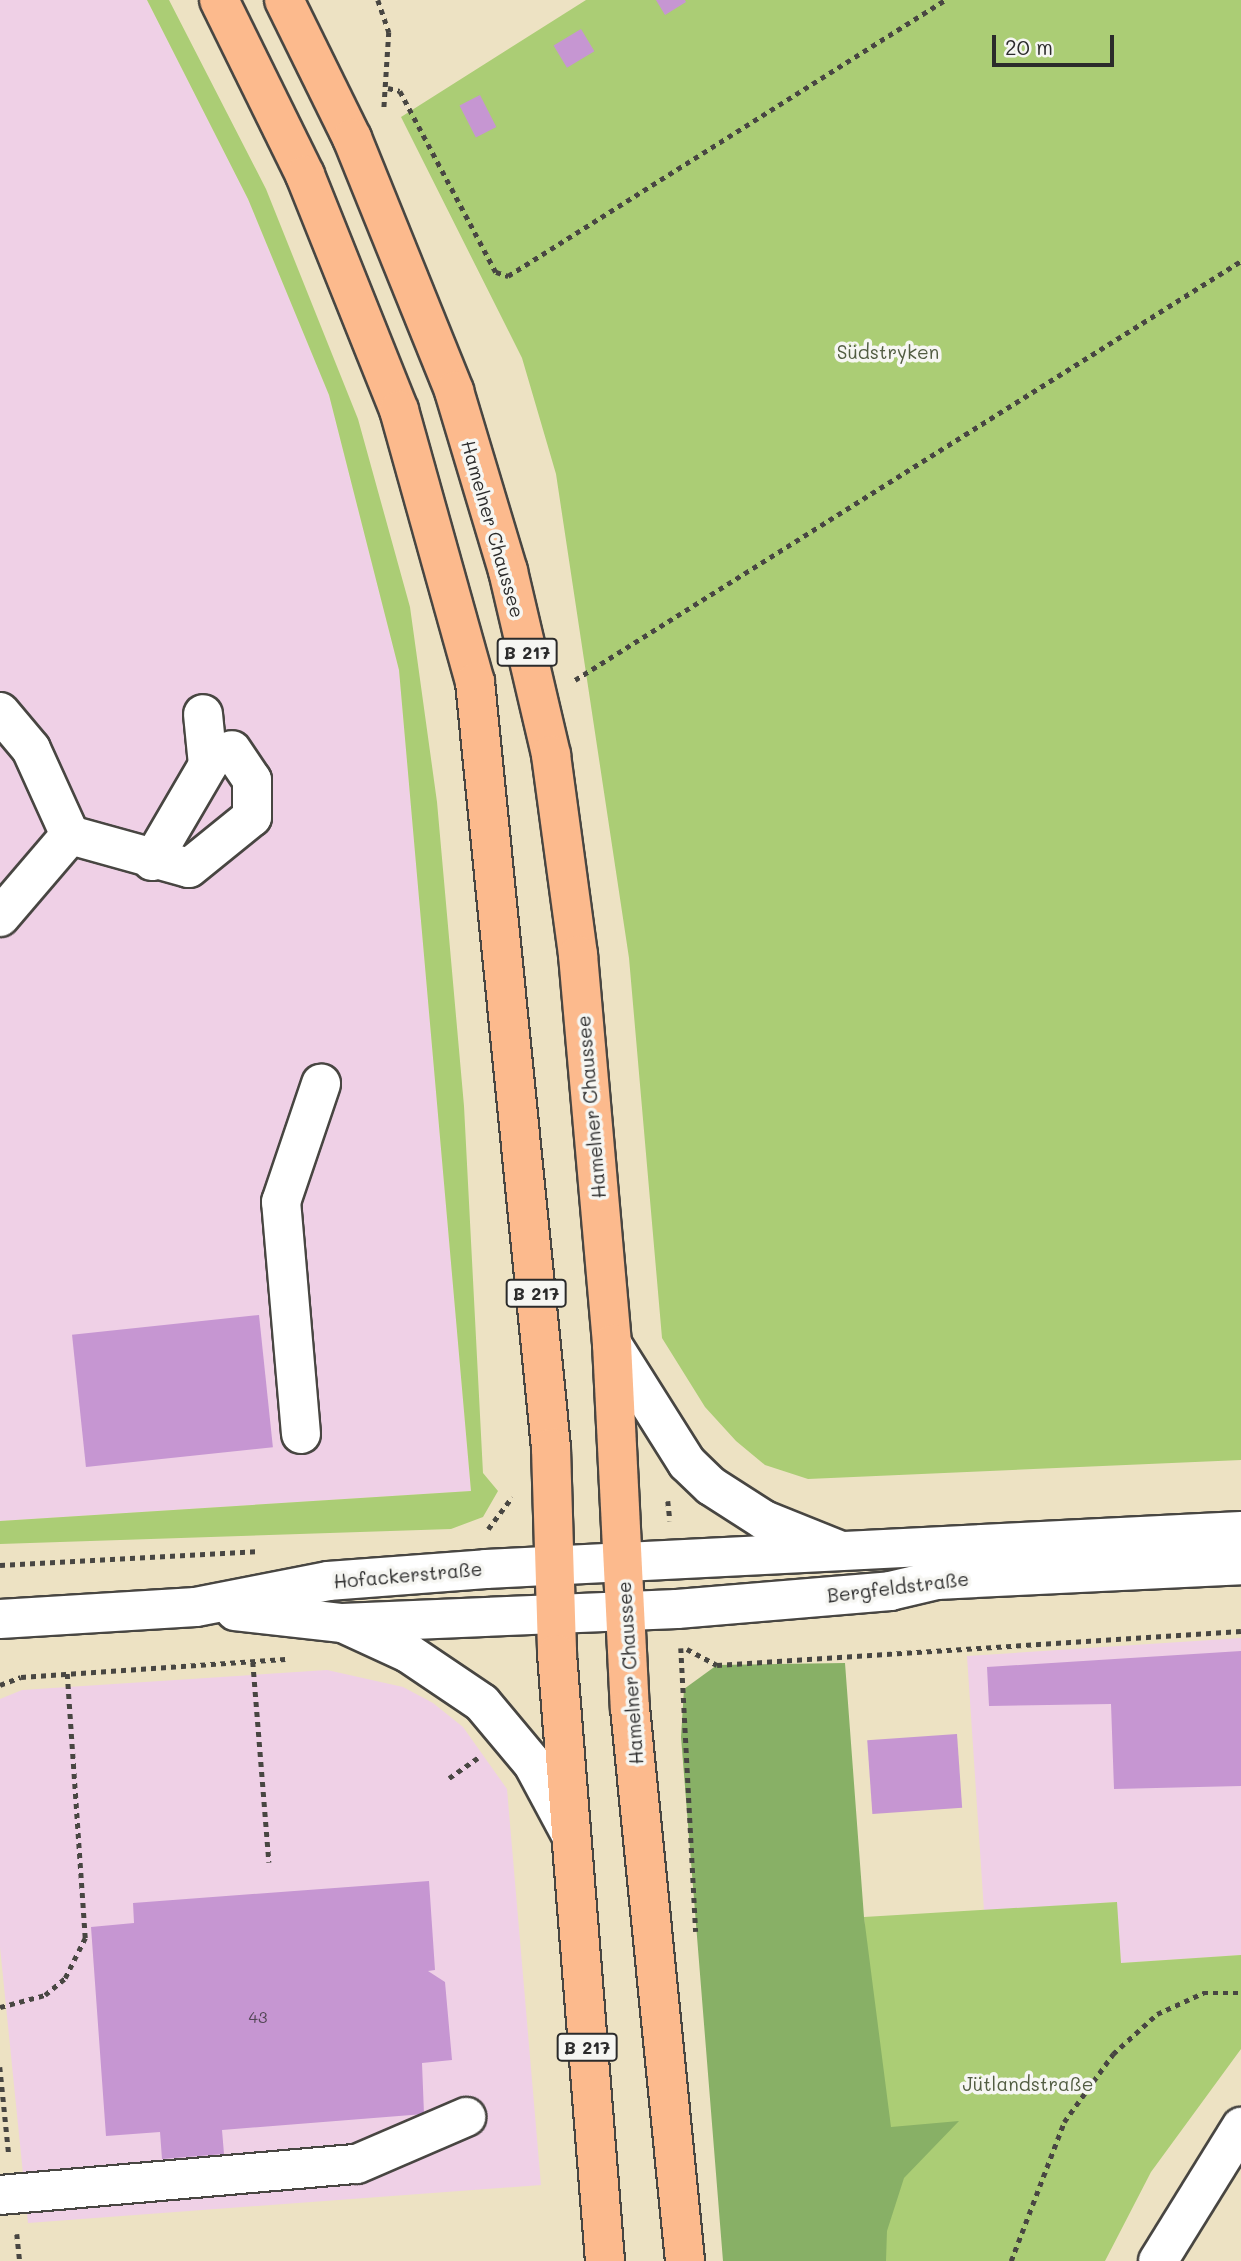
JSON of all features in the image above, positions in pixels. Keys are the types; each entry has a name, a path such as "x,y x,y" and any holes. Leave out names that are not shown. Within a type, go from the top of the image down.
{"main road":[{"name":"B 217","path":"219,0 305,175 399,410 475,682 551,1448 555,1612 605,2261"},
{"name":"Hamelner Chaussee","path":"284,0 352,138 454,391 508,571 551,755 578,955 612,1345 626,1610 685,2261"}],"street":[{"path":"0,712 31,749 70,835 152,861 189,868 252,817 252,780 232,750"},
{"path":"152,861 208,765 203,714"},
{"path":"0,917 70,835"},
{"path":"301,1434 281,1202 321,1084"},
{"path":"612,1345 687,1463 711,1486 764,1520 844,1552"},
{"name":"Bergfeldstraße","path":"623,1564 1241,1531"},
{"name":"Hofackerstraße","path":"0,1619 196,1607 328,1581 623,1564"},
{"name":"Bergfeldstraße","path":"555,1612 626,1610 890,1591 937,1580 1241,1565"},
{"name":"Hofackerstraße","path":"196,1607 342,1623 555,1612"},
{"name":"Hofackerstraße","path":"342,1623 408,1653 482,1703 533,1763 570,1833"},
{"path":"0,2195 357,2164 466,2117"},
{"path":"1158,2261 1241,2127"}],"path":[{"path":"388,88 400,92 496,272 508,276 945,0"},
{"path":"570,683 1241,261"},
{"path":"484,1536 515,1493"},
{"path":"0,1565 264,1551"},
{"path":"697,1943 681,1737 681,1645 717,1665 1241,1631"},
{"path":"0,1685 67,1674 294,1659"},
{"path":"253,1661 269,1862"},
{"path":"0,2007 45,1995 65,1978 85,1938 67,1674"},
{"path":"449,1778 468,1766"},
{"path":"1011,2261 1064,2122 1113,2054 1157,2014 1203,1993 1241,1993"}],"shaded area":[{"path":"0,0 147,0 248,199 329,395 399,670 471,1491 0,1521"},
{"path":"1241,1638 1241,1955 1121,1963 1116,1902 984,1911 967,1656"},
{"path":"327,1670 403,1687 433,1703 463,1727 507,1789 541,2185 28,2223 0,1947 0,1699 22,1690"}],"green space":[{"path":"147,0 169,0 266,189 358,419 410,607 437,802 464,1106 483,1473 498,1491 483,1517 451,1529 0,1544 0,1521 471,1491 399,670 329,395 248,199"},
{"name":"Südstryken","path":"586,0 1241,0 1241,1460 808,1479 765,1465 736,1441 705,1407 662,1338 629,958 556,474 522,358 401,117"},
{"path":"845,1663 864,1917 891,2127 959,2121 904,2178 887,2231 886,2261 723,2261 681,1737 684,1689 717,1665"},
{"name":"Jütlandstraße","path":"1117,1902 1121,1963 1241,1955 1241,2049 1151,2172 1105,2261 886,2261 864,1917"}],"building":[{"path":"656,0 685,0 686,2 665,15"},
{"path":"581,29 594,51 567,68 554,45"},
{"path":"480,95 496,127 476,138 460,105"},
{"path":"259,1315 273,1447 86,1467 72,1335"},
{"path":"1241,1651 1241,1786 1114,1789 1111,1704 989,1706 987,1667"},
{"path":"957,1734 962,1808 872,1814 867,1740"},
{"path":"429,1881 435,1970 428,1971 445,1982 452,2060 422,2063 424,2114 222,2130 224,2154 162,2159 160,2132 106,2136 91,1927 134,1923 133,1903"}]}
